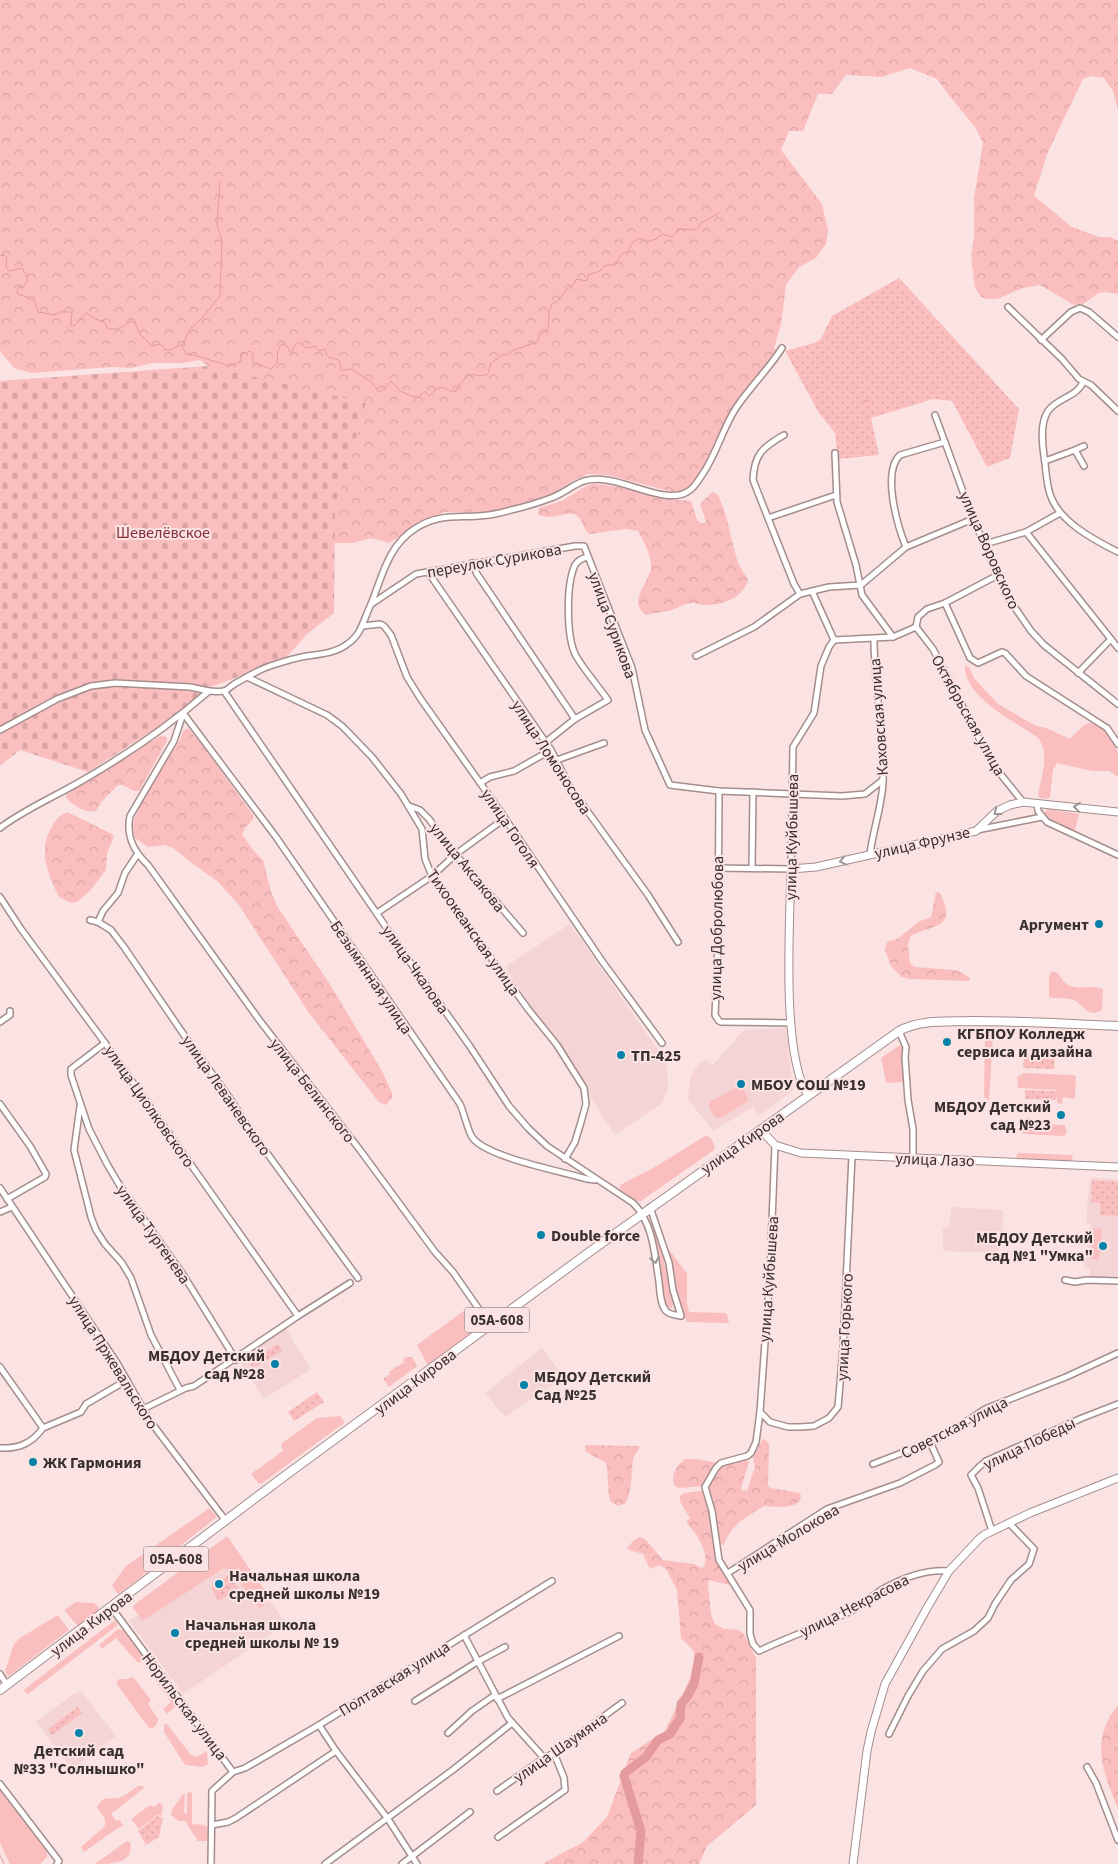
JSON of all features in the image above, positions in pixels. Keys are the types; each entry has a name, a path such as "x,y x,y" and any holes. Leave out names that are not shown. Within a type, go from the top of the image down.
{"main road":[{"name":"улица Фрунзе","path":"791,869 816,867 976,830 1004,807 1023,802 1118,812"},
{"name":"улица Куйбышева","path":"791,869 791,1023 797,1060 804,1088 808,1095"},
{"name":"улица Кирова","path":"0,1690 490,1325 643,1213 899,1031 919,1024 946,1022 1118,1026"},
{"name":"улица Лазо","path":"761,1130 775,1145 801,1153 1118,1167"},
{"path":"949,1571 979,1538 1030,1513 1118,1478"},
{"name":"улица Некрасова","path":"853,1864 867,1751 879,1702 889,1676 949,1571"}],"street":[{"path":"1008,307 1083,382 1091,385 1118,412"},
{"path":"1041,340 1072,312 1080,308 1090,312 1118,337"},
{"path":"0,730 57,699 91,686 115,683 190,687 208,691 224,691 247,677 281,662 341,649 355,639 363,626 373,603 381,576 397,546 409,532 427,522 442,517 488,516 512,510 551,498 588,479 610,480 655,493 680,495 688,492 709,464 735,410 772,365 782,348"},
{"path":"1083,382 1079,388 1048,411 1042,439 1049,492 1060,513 1083,531 1118,552"},
{"name":"улица Воровского","path":"935,415 973,519 1012,604 1034,635 1118,704"},
{"path":"784,435 760,452 754,467 753,480 794,584 800,594"},
{"path":"906,546 891,492 894,460 900,455 945,442"},
{"path":"1045,461 1084,446"},
{"path":"1075,450 1084,466"},
{"path":"835,454 836,495 863,598 893,637"},
{"path":"768,518 836,495"},
{"path":"985,544 1026,532 1060,513"},
{"path":"696,656 754,627 800,594 828,587 861,585 906,546 973,519"},
{"path":"1026,532 1118,648"},
{"name":"переулок Сурикова","path":"373,603 416,574 575,546 584,546 588,557"},
{"name":"улица Сурикова","path":"575,720 608,700 575,654 571,634 568,605 575,566 582,559 588,557 632,668 645,730 668,782 674,787 719,791"},
{"path":"472,563 477,574 575,720 546,742"},
{"name":"улица Ломоносова","path":"428,572 546,742 570,787 648,895 678,942"},
{"path":"812,591 834,640 874,639 893,637 916,627 921,613 931,607 945,603 998,575"},
{"path":"945,603 970,658 978,663 1002,652 1005,653 1026,676 1107,728 1118,744"},
{"name":"улица Гоголя","path":"363,626 380,624 389,631 412,686 602,961 662,1043"},
{"name":"Октябрьская улица","path":"916,627 932,649 982,744 1002,776 1023,802"},
{"name":"Каховская улица","path":"870,854 883,780 882,745 874,667 874,639"},
{"path":"1078,673 1111,639"},
{"name":"улица Куйбышева","path":"791,869 793,747 814,713 821,666 834,640"},
{"name":"Тихоокеанская улица","path":"247,677 312,706 338,722 372,757 409,806 422,829 425,859 432,876 520,998 557,1045 584,1088 586,1100 581,1122 574,1142 565,1159"},
{"path":"0,828 141,744 183,714 208,691"},
{"name":"улица Чкалова","path":"224,691 469,1044 509,1106 537,1137 565,1159 633,1203 643,1213"},
{"path":"98,922 103,911 118,893 125,874 137,855 128,830 130,816 174,741 183,714"},
{"name":"Безымянная улица","path":"183,714 276,837 460,1104 474,1140 481,1146 499,1155 587,1179 598,1180"},
{"path":"557,760 604,743"},
{"path":"480,783 490,777 514,771 551,750"},
{"path":"719,791 842,796 864,794 883,780"},
{"name":"улица Добролюбова","path":"719,791 718,945 714,1009 716,1018 718,1021 726,1022 791,1023"},
{"path":"752,868 754,792"},
{"path":"1037,804 1042,817 1052,825 1118,855"},
{"name":"улица Аксакова","path":"409,806 420,810 429,819 450,848 522,933"},
{"path":"976,830 1042,817"},
{"path":"377,913 432,876 456,854 504,819"},
{"name":"улица Белинского","path":"137,855 148,865 260,1021 360,1150 435,1252 453,1272 490,1325"},
{"name":"улица Фрунзе","path":"718,868 791,869"},
{"name":"улица Циолковского","path":"1,902 105,1043 298,1316"},
{"name":"улица Леваневского","path":"90,920 98,922 111,930 124,946 248,1127 358,1278"},
{"path":"0,1022 10,1015 10,1011"},
{"path":"899,1031 906,1047 905,1056 908,1100 912,1121 913,1159"},
{"name":"улица Тургенева","path":"105,1043 71,1069 71,1075 95,1142 120,1186 184,1276 236,1360"},
{"path":"81,1103 74,1150 91,1217 101,1237 131,1278 151,1335 180,1390"},
{"path":"0,1104 30,1146 46,1174 45,1177 7,1199"},
{"name":"улица Куйбышева","path":"760,1412 772,1232 775,1145"},
{"name":"улица Горького","path":"760,1412 770,1422 788,1427 800,1427 814,1426 829,1418 838,1407 843,1348 852,1156"},
{"name":"улица Пржевальского","path":"0,1188 128,1380 158,1432 226,1520"},
{"path":"0,1212 12,1207"},
{"path":"643,1213 650,1232 660,1296 665,1310 670,1314 681,1316 673,1290 669,1263 650,1208"},
{"path":"1065,1280 1075,1282 1087,1280 1118,1281"},
{"path":"144,1409 180,1390 194,1386 236,1360 298,1316 350,1284"},
{"name":"Советская улица","path":"873,1464 947,1434 985,1409 1066,1377 1118,1353"},
{"path":"0,1367 43,1428"},
{"path":"0,1448 25,1444 43,1428 81,1412 86,1404 128,1380"},
{"name":"улица Победы","path":"992,1531 978,1488 971,1476 974,1471 986,1461 1118,1404"},
{"name":"улица Некрасова","path":"760,1412 756,1442 751,1453 721,1463 705,1487 712,1511 719,1560 750,1610 750,1634 753,1644 759,1651 857,1608 884,1589 921,1572 949,1571"},
{"name":"улица Молокова","path":"728,1574 827,1509 900,1483 935,1466 938,1459 930,1442"},
{"path":"889,1734 923,1671 942,1649 974,1631 988,1618 1011,1580 1029,1564 1034,1549 1009,1523"},
{"name":"Полтавская улица","path":"233,1772 245,1768 319,1724 552,1581"},
{"name":"Норильская улица","path":"112,1607 233,1772 212,1791 211,1864"},
{"path":"464,1635 496,1697 512,1723 544,1758"},
{"path":"448,1733 472,1712 496,1697 510,1694 619,1636"},
{"path":"415,1701 477,1662 505,1647"},
{"path":"0,1674 7,1685"},
{"name":"улица Шаумяна","path":"497,1791 554,1753 622,1703"},
{"path":"325,1864 388,1819 512,1723"},
{"path":"319,1724 336,1751 388,1819 417,1864"},
{"path":"212,1825 228,1822 236,1818 336,1751"},
{"path":"498,1837 565,1790 564,1778 554,1753"},
{"path":"1087,1767 1096,1783 1118,1840"},
{"path":"0,1784 58,1862"},
{"path":"402,1864 470,1812"}],"shaded area":[{"path":"570,924 667,1063 668,1088 662,1103 615,1135 505,967"},
{"name":"МБОУ СОШ №19","path":"786,1028 793,1090 760,1115 758,1115 753,1107 713,1131 688,1099 690,1077 700,1062 707,1060 712,1066 744,1030"},
{"name":"МБДОУ Детский сад №1 \"Умка\"","path":"1090,1178 1118,1179 1118,1278 1090,1277 1090,1269 1084,1267 1091,1224 1086,1222"},
{"path":"952,1207 1003,1210 1002,1243 997,1253 943,1251 943,1228 949,1227"},
{"name":"МБДОУ Детский сад №28","path":"286,1329 311,1369 264,1399 238,1359"},
{"name":"МБДОУ Детский Сад №25","path":"542,1348 564,1377 505,1417 485,1393"},
{"name":"Начальная школа средней школы №19","path":"232,1547 286,1624 183,1694 129,1621"},
{"name":"Детский сад №33 \"Солнышко\"","path":"81,1691 116,1736 72,1769 36,1722 75,1693"}],"green space":[{"path":"0,0 1118,0 1118,110 1113,91 1104,78 1092,76 1083,79 1047,154 1034,196 1072,227 1099,237 1110,237 1118,241 1118,294 1099,293 1083,304 1074,305 1040,285 1023,288 997,299 981,297 975,288 971,256 974,236 974,198 983,143 975,127 937,79 910,68 881,77 846,75 832,94 818,94 803,131 789,131 781,150 822,204 828,230 826,244 816,258 799,267 786,285 781,325 774,348 778,352 743,395 707,463 692,485 686,490 673,492 607,475 588,474 574,480 551,495 511,507 486,513 445,512 425,520 389,543 371,538 353,543 335,543 320,517 217,373 200,360 183,363 153,363 131,368 111,367 32,373 14,368 0,351"},
{"path":"899,278 1019,409 1010,458 987,467 952,401 933,399 871,418 879,455 838,459 835,433 819,413 785,351 814,343 821,339 832,316"},
{"name":"Шевелёвское","path":"208,366 366,403 335,510 334,613 307,634 284,660 205,689 190,704 164,723 88,772 20,750 0,766 0,381"},
{"path":"593,484 691,501 697,520 702,524 706,522 700,504 712,492 717,494 726,517 738,562 748,580 746,586 726,602 707,605 691,603 669,611 646,615 638,604 638,598 649,575 651,564 647,549 638,531 625,529 589,534 576,515 568,514 548,517 538,514 539,508 562,501 586,486"},
{"path":"965,665 969,667 974,678 998,704 1036,726 1046,728 1068,738 1071,738 1086,724 1091,723 1101,728 1117,749 1118,777 1109,771 1092,771 1057,763 1053,770 1050,798 1040,798 1038,795 1044,764 1041,743 1037,737 1004,716 981,698 972,688 967,677"},
{"path":"188,728 253,815 253,819 242,835 263,860 271,892 277,906 331,986 382,1071 392,1093 392,1098 386,1105 379,1102 309,1013 239,905 217,881 173,848 165,845 148,847 135,838 133,826 135,817 153,783 180,740 183,731"},
{"path":"160,736 166,737 167,741 139,791 118,785 102,801 96,811 92,812 80,808 66,798 67,794"},
{"path":"1048,809 1079,814 1075,830 1073,831 1045,819 1044,814"},
{"path":"67,812 112,834 114,837 107,853 106,870 90,891 77,902 71,903 59,897 46,865 45,857 46,840 49,832 58,818"},
{"path":"936,892 939,892 944,904 945,919 935,926 911,936 908,944 910,963 915,967 961,972 970,978 969,981 901,977 891,966 885,950 887,942 897,939 920,921 931,917"},
{"path":"1051,971 1058,973 1068,985 1073,987 1096,987 1103,989 1102,1010 1092,1013 1074,1000 1049,997"},
{"path":"989,1034 993,1036 989,1100 984,1097 985,1038"},
{"path":"900,1045 903,1049 904,1082 888,1083 886,1082 881,1058"},
{"path":"1024,1055 1055,1056 1054,1069 1023,1068"},
{"path":"1024,1073 1074,1075 1076,1077 1075,1099 1063,1097 1062,1104 1057,1103 1056,1090 1018,1088 1017,1077"},
{"path":"738,1086 742,1087 748,1098 747,1102 720,1118 715,1117 709,1107 710,1102"},
{"path":"1025,1090 1056,1091 1056,1100 1025,1099"},
{"path":"1023,1123 1065,1125 1067,1133 1064,1136 1024,1134 1021,1131"},
{"path":"705,1136 709,1137 712,1141 714,1150 641,1201 636,1201 620,1189 620,1185 655,1167"},
{"path":"1018,1153 1072,1155 1073,1157 1071,1162 1020,1160 1016,1157"},
{"path":"1092,1180 1118,1182 1118,1216 1100,1215 1100,1203 1091,1202"},
{"path":"1094,1228 1102,1229 1099,1258 1097,1260 1091,1259"},
{"path":"652,1229 654,1229 659,1237 673,1305 671,1309 667,1306 663,1294"},
{"path":"669,1250 687,1273 687,1304 689,1312 726,1313 729,1320 728,1323 687,1322 677,1301 667,1251"},
{"path":"469,1307 482,1326 430,1365 427,1364 417,1345"},
{"path":"278,1344 282,1351 253,1368 249,1362"},
{"path":"412,1357 417,1366 389,1387 383,1379 390,1374 389,1372 404,1362 403,1359"},
{"path":"317,1392 324,1402 294,1421 288,1412"},
{"path":"340,1416 344,1423 261,1484 251,1474 283,1451 281,1444 317,1418"},
{"path":"765,1439 769,1444 768,1486 799,1493 801,1495 800,1501 787,1507 764,1506 746,1517 735,1527 724,1545 722,1545 708,1486 722,1466 746,1459 749,1462 741,1488 747,1491 755,1467 753,1458 762,1440"},
{"path":"586,1445 640,1446 633,1460 626,1503 618,1506 611,1502 605,1462 586,1452"},
{"path":"685,1459 719,1463 711,1470 703,1486 679,1488 674,1485 674,1473 679,1464"},
{"path":"702,1491 706,1497 711,1515 718,1564 730,1584 709,1580 711,1614 715,1624 724,1629 738,1630 743,1633 756,1658 756,1805 707,1846 699,1864 542,1864 583,1842 607,1817 631,1753 665,1731 693,1672 696,1663 693,1650 681,1638 677,1590 666,1569 660,1565 650,1569 643,1554 627,1548 640,1537 645,1539 663,1560 694,1564 702,1568 705,1561 704,1549 687,1523 690,1518 680,1497 682,1494"},
{"path":"208,1509 217,1517 119,1594 117,1593 112,1585 126,1566"},
{"path":"227,1536 266,1592 264,1606 259,1608 231,1570 224,1568 142,1620 133,1608 134,1605"},
{"path":"229,1575 238,1588 219,1601 211,1588"},
{"path":"76,1602 94,1603 99,1608 98,1611 78,1626 64,1610"},
{"path":"58,1615 69,1630 9,1676 7,1675 5,1671 14,1644 20,1638"},
{"path":"115,1620 118,1625 28,1694 24,1691 25,1689"},
{"path":"118,1629 123,1630 143,1657 143,1660 138,1663 116,1638 102,1649 99,1645"},
{"path":"147,1663 179,1704 167,1714 163,1709 171,1702 145,1666"},
{"path":"133,1677 151,1700 148,1704 158,1719 153,1728 149,1728 116,1683 119,1679"},
{"path":"1118,1705 1118,1809 1104,1769 1101,1744 1109,1718"},
{"path":"78,1707 82,1713 52,1735 48,1729"},
{"path":"166,1723 191,1755 197,1757 207,1751 208,1764 202,1767 185,1765 164,1732 164,1725"},
{"path":"138,1786 143,1786 144,1788 111,1814 116,1821 120,1820 123,1826 84,1852 81,1847 105,1826 105,1819 97,1807 100,1803 105,1799 123,1796"},
{"path":"0,1789 47,1852 47,1857 40,1864 10,1864 0,1843"},
{"path":"192,1792 192,1824 204,1825 209,1828 209,1839 206,1841 198,1841 185,1821 179,1821 171,1815 172,1810 182,1795 185,1794 184,1813 187,1813 187,1793"},
{"path":"160,1802 163,1807 161,1816 157,1815 139,1829 131,1819 150,1805 154,1807"},
{"path":"157,1816 163,1818 159,1837 146,1845 138,1831"},
{"path":"127,1841 130,1842 131,1849 125,1859 108,1864 95,1864"}],"waterway":[{"path":"182,345 190,329 220,296 222,241 217,224 220,182"},
{"path":"0,256 4,255 7,258 6,267 9,271 22,268 27,276 27,281 23,287 18,288 18,294 34,300 38,312 54,315 60,312 72,312 71,326 74,326 86,313 95,319 105,322 107,328 111,329 120,328 132,321 135,323 139,333 152,346 159,344 165,350 168,350 182,345 186,354 230,366 240,362 242,354 250,351 253,354 253,362 271,369 277,363 280,346 282,344 287,346 290,352 292,352 298,342 307,348 315,346 319,351 325,349 328,357 339,360 341,370 352,369 371,382 379,392 391,381 400,391 414,397 419,397 424,391 429,396 442,387 452,392 456,391 469,375 481,376 488,374 491,363 502,355 507,355 514,350 537,342 540,334 548,330 549,312 552,304 574,284 576,279 587,281 588,275 600,271 604,266 615,264 622,254 628,251 633,242 640,238 647,242 656,239 662,234 672,237 678,229 697,230 701,223 719,213"},
{"path":"864,401 869,401"},
{"path":"638,1864 641,1831 624,1776 625,1773 646,1757 658,1740 670,1734 680,1718 681,1704 694,1684 699,1657"},
{"path":"0,1855 4,1864"}],"place":[{"name":"Аргумент","path":"1099,924"},
{"name":"КГБПОУ Колледж сервиса и дизайна","path":"947,1042"},
{"name":"ТП-425","path":"621,1055"},
{"name":"МБОУ СОШ №19","path":"741,1084"},
{"name":"МБДОУ Детский сад №23","path":"1061,1115"},
{"name":"Double force","path":"541,1235"},
{"name":"МБДОУ Детский сад №1 \"Умка\"","path":"1103,1246"},
{"name":"МБДОУ Детский сад №28","path":"275,1364"},
{"name":"МБДОУ Детский Сад №25","path":"524,1385"},
{"name":"ЖК Гармония","path":"33,1462"},
{"name":"Начальная школа средней школы №19","path":"219,1584"},
{"name":"Начальная школа средней школы № 19","path":"175,1633"},
{"name":"Детский сад №33 \"Солнышко\"","path":"79,1733"}]}
